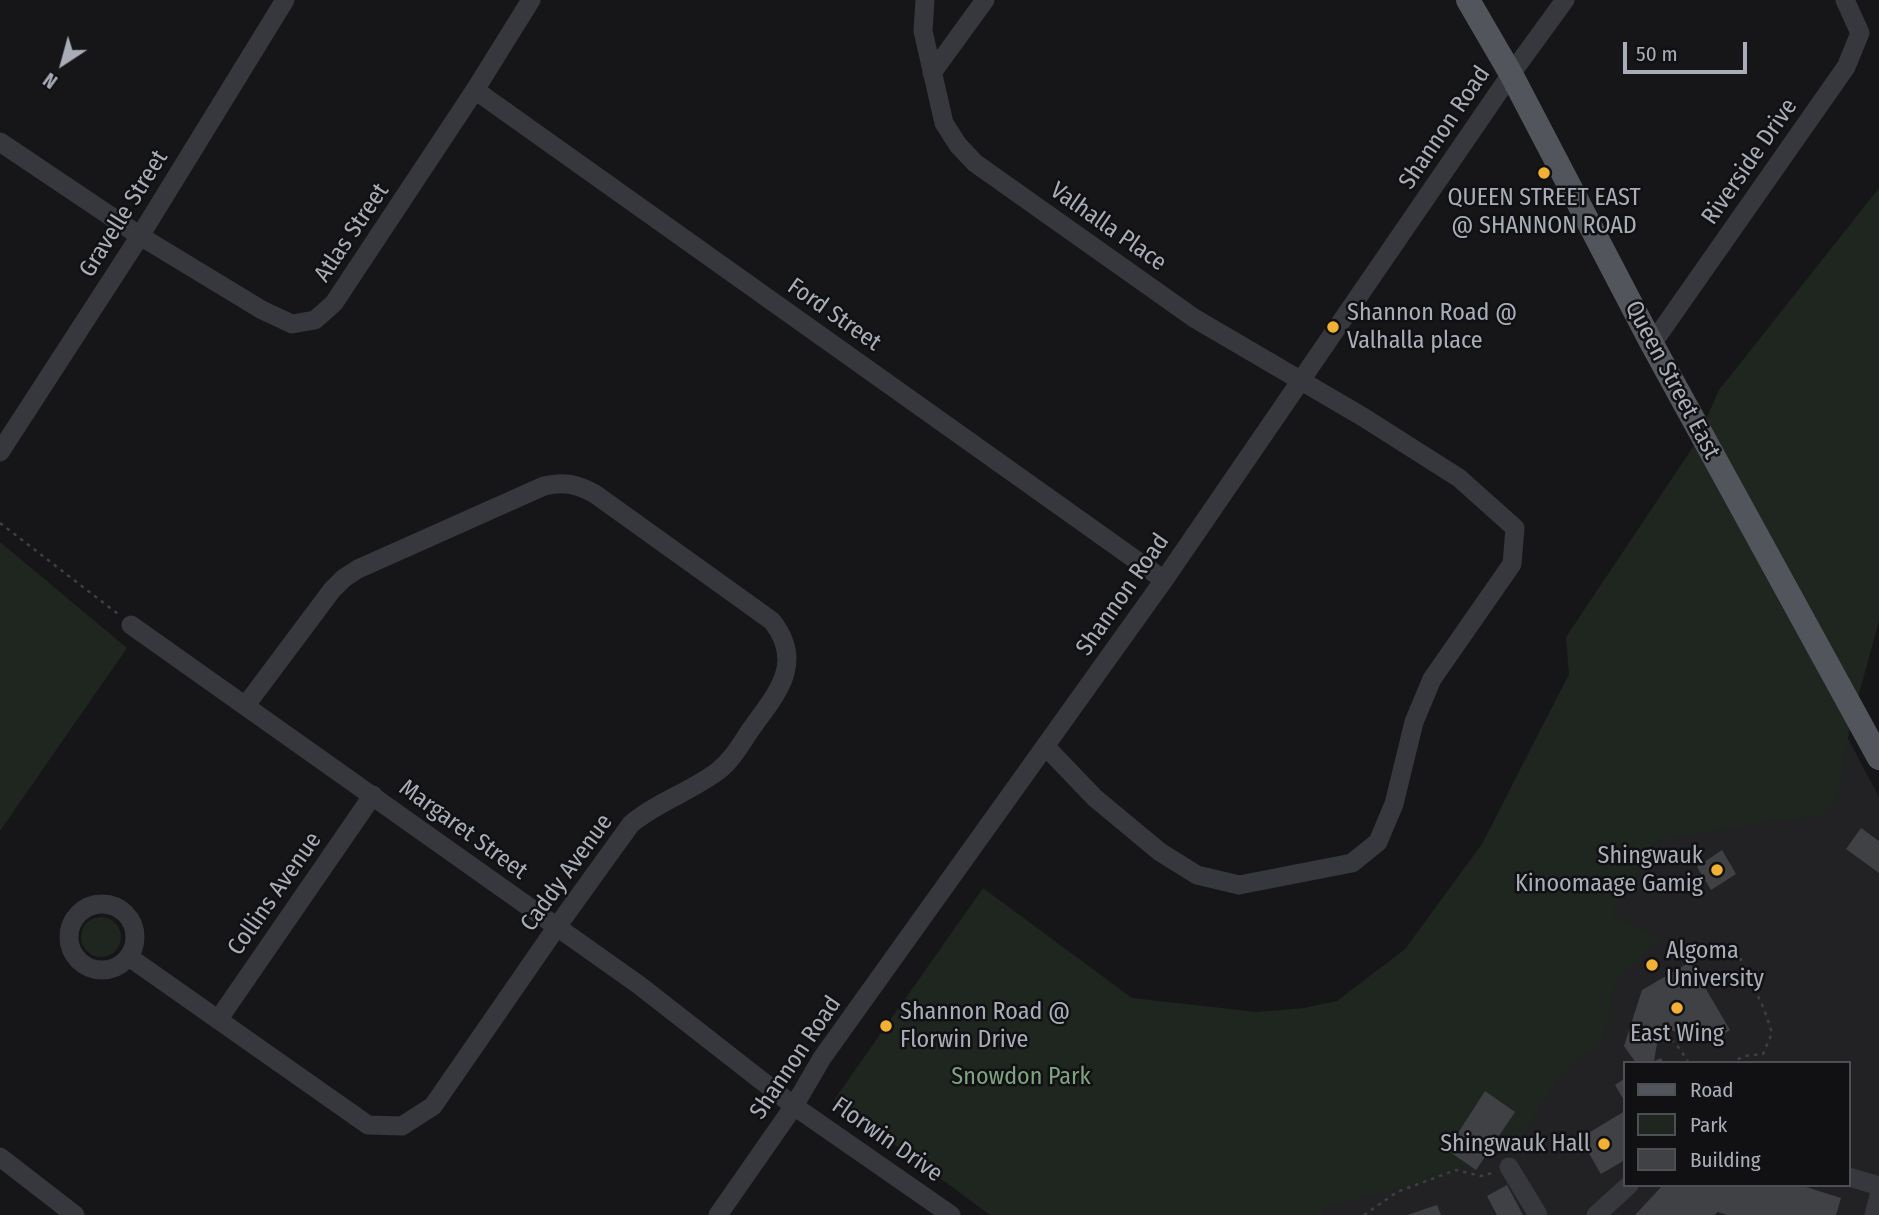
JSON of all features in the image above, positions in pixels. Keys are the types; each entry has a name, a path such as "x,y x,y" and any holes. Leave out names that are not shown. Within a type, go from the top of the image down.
{"main road":[{"name":"Queen Street East","path":"1468,0 1511,74 1652,344 1879,758"}],"street":[{"name":"Gravelle Street","path":"0,452 140,236 285,0"},
{"name":"Atlas Street","path":"0,142 140,236 262,310 292,324 315,320 334,303 475,90 531,0"},
{"name":"Valhalla Place","path":"925,0 923,31 944,123 958,145 975,163 1194,318 1459,478 1515,528 1512,564 1432,678 1414,722 1394,804 1378,842 1352,863 1239,886 1197,875 1160,852 1104,806 1046,747"},
{"path":"932,73 985,0"},
{"name":"Shannon Road","path":"718,1215 794,1106 822,1058 1164,580 1511,74 1565,0"},
{"name":"Riverside Drive","path":"1652,344 1846,67 1860,33 1845,0"},
{"name":"Ford Street","path":"475,90 1164,580"},
{"name":"Caddy Avenue","path":"129,957 368,1125 402,1126 433,1106 631,824 646,812 718,771 730,760 785,678 787,645 772,621 757,609 594,494 580,486 555,483 370,563 344,578 332,590 246,705"},
{"name":"Margaret Street","path":"131,625 639,985 794,1106"},
{"name":"Collins Avenue","path":"218,1020 373,794"},
{"name":"Florwin Drive","path":"794,1106 951,1215"},
{"path":"0,1157 75,1215"},
{"path":"1509,1167 1538,1215"},
{"path":"1851,1178 1879,1186"},
{"path":"1596,1215 1627,1187"},
{"path":"1874,1215 1879,1196"}],"path":[{"path":"0,523 131,625"},
{"path":"1734,1061 1745,1056 1763,1054 1772,1033 1740,958"},
{"path":"1660,1027 1688,1061"},
{"path":"1364,1215 1397,1192 1456,1170 1481,1176 1509,1167"}],"shaded area":[{"name":"Algoma University","path":"1748,550 1879,797 1879,1215 1249,1215"}],"green space":[{"name":"Snowdon Park","path":"1879,188 1879,621 1850,726 1840,790 1824,816 1762,823 1658,841 1611,914 1662,939 1616,979 1605,1040 1564,1071 1518,1142 1433,1180 1325,1207 1321,1215 990,1215 834,1100 983,888 1132,998 1257,1012 1304,1008 1337,1001 1405,949 1482,844 1569,674 1566,637 1695,444 1719,390"},
{"path":"0,542 127,648 0,831"},
{"path":"101,917 109,918 115,923 120,929 120,945 115,951 109,956 101,957 93,956 87,951 82,945 81,937 82,929 87,923 93,918"}],"building":[{"path":"1861,828 1879,841 1879,873 1846,849"},
{"name":"Shingwauk Kinoomaage Gamig","path":"1722,850 1736,874 1711,890 1697,867"},
{"name":"East Wing","path":"1690,962 1730,1030 1712,1043 1660,1027 1654,1061 1635,1061 1624,1046 1642,990"},
{"name":"Shingwauk Hall","path":"1624,1079 1624,1100 1615,1085"},
{"path":"1485,1091 1515,1112 1476,1170 1447,1150"},
{"name":"Shingwauk Hall","path":"1624,1112 1624,1161 1601,1174 1580,1138"},
{"path":"1507,1185 1523,1215 1497,1215 1487,1196"},
{"path":"1661,1187 1806,1187 1841,1198 1836,1215 1727,1215 1718,1212 1714,1215 1635,1215"},
{"path":"1437,1205 1441,1215 1407,1215"}],"place":[{"name":"QUEEN STREET EAST @ SHANNON ROAD","path":"1544,173"},
{"name":"Shannon Road @ Valhalla place","path":"1333,327"},
{"name":"Shingwauk Kinoomaage Gamig","path":"1717,870"},
{"name":"Algoma University","path":"1652,965"},
{"name":"East Wing","path":"1677,1008"},
{"name":"Shannon Road @ Florwin Drive","path":"886,1026"},
{"name":"Shingwauk Hall","path":"1604,1144"}]}
